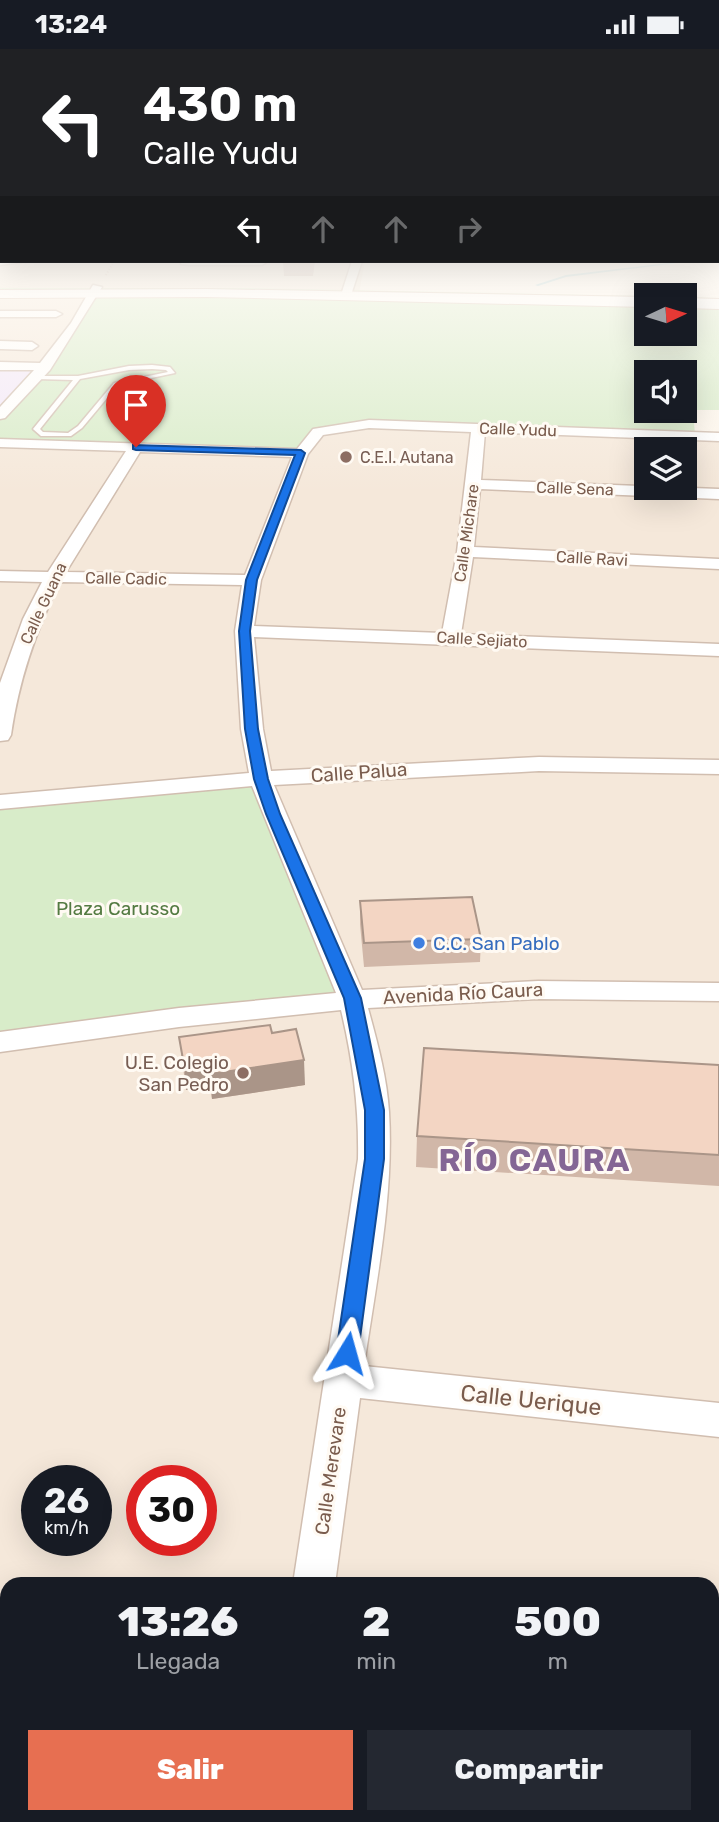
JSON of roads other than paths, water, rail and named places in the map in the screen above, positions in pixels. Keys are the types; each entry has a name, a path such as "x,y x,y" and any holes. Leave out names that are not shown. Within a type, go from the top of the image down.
{"street":[{"path":"0,415 46,367 72,327"},
{"path":"0,345 32,346"},
{"path":"0,366 46,367"},
{"name":"Calle Yudu","path":"318,432 369,424 719,437"},
{"name":"Calle Michare","path":"451,637 479,428"},
{"name":"Calle Merevare","path":"315,1577 374,1159 374,1110 352,998 273,814 261,779 252,729 244,631 252,580 301,453 318,432"},
{"path":"0,443 301,453"},
{"name":"Calle Guana","path":"0,735 15,667 52,577 136,447"},
{"name":"Calle Sena","path":"473,484 719,494"},
{"name":"Calle Ravi","path":"464,552 719,564"},
{"name":"Calle Cadic","path":"0,576 252,580"},
{"name":"Calle Sejiato","path":"244,631 451,637 719,650"},
{"name":"Calle Palua","path":"0,802 261,779 501,765 617,763 719,767"},
{"name":"Avenida Río Caura","path":"0,1042 196,1014 352,998 509,989 719,992"},
{"name":"Calle Uerique","path":"343,1380 719,1420"}],"lane":[{"path":"36,377 78,379 129,368 168,369 172,373 116,384 75,432 54,436 37,432 36,429 78,379"}],"place":[{"name":"C.E.I. Autana","path":"346,457"},
{"name":"C.C. San Pablo","path":"419,943"},
{"name":"U.E. Colegio San Pedro","path":"243,1073"}],"district":[{"name":"RÍO CAURA","path":"535,1160"}],"park label":[{"name":"Plaza Carusso","path":"118,908"}]}
